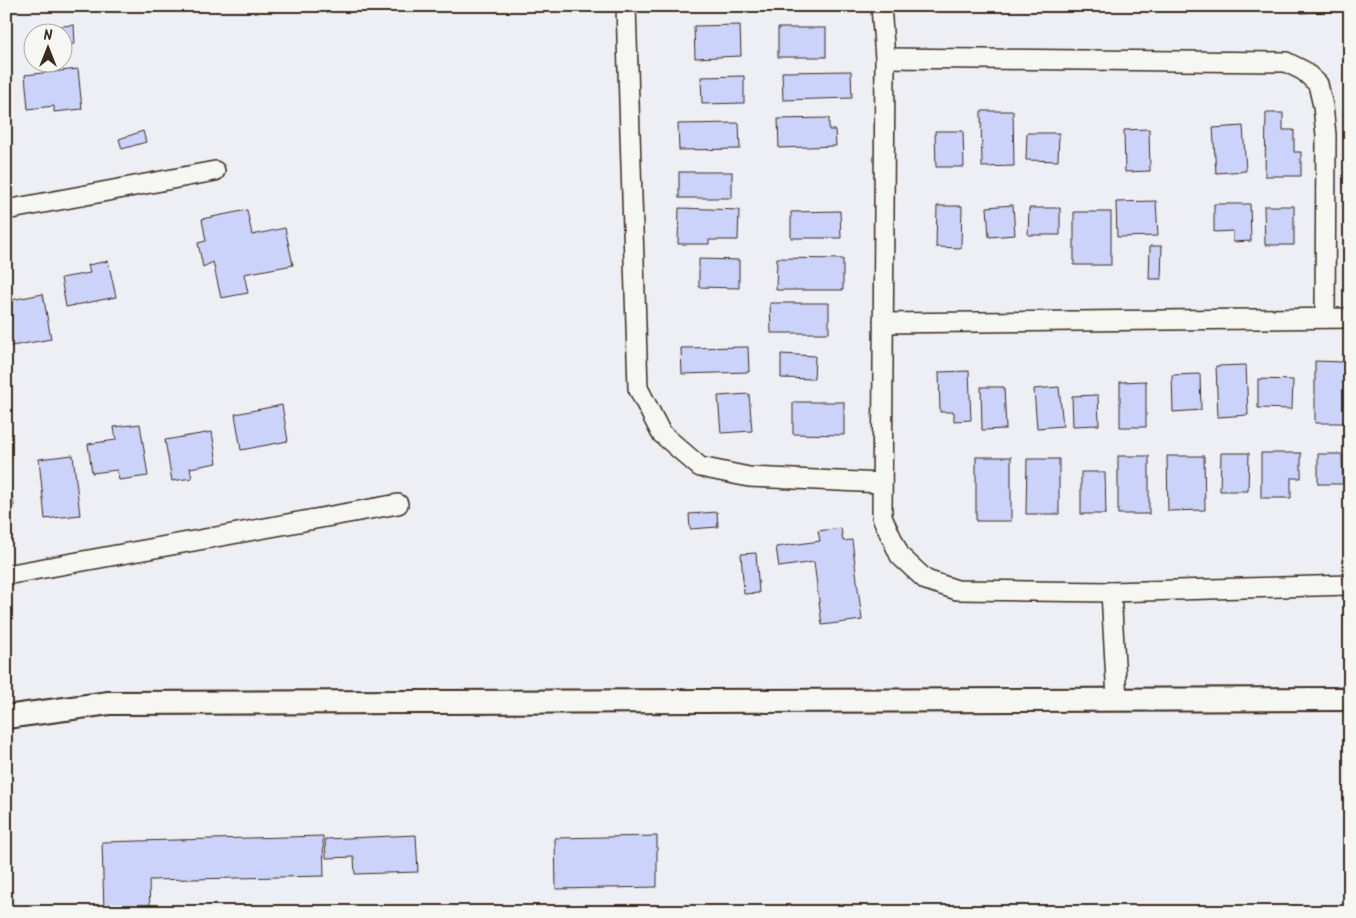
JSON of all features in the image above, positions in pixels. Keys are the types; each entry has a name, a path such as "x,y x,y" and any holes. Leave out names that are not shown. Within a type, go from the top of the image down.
{"street":[{"path":"626,6 638,388 661,433 700,467 749,477 882,483"},
{"path":"881,6 886,58 882,517 900,556 926,580 957,590 1111,592 1350,585"},
{"path":"886,58 1286,62 1304,71 1318,84 1323,106 1326,135 1325,318"},
{"path":"6,210 215,171"},
{"path":"883,323 1350,318"},
{"path":"6,575 398,504"},
{"path":"1111,592 1118,699"},
{"path":"6,717 109,703 1350,699"}],"building":[{"path":"1164,6 1195,6 1195,11 1164,11"},
{"path":"1301,6 1339,6 1339,11 1301,13"},
{"path":"72,25 74,25 75,44 72,44"},
{"path":"740,25 741,56 695,58 694,26"},
{"path":"778,28 826,28 826,57 778,57"},
{"path":"78,69 82,109 54,112 54,106 28,109 25,75 72,72 72,70"},
{"path":"851,71 852,98 783,100 782,72"},
{"path":"744,76 744,103 702,104 701,77"},
{"path":"981,111 1013,111 1014,166 982,167"},
{"path":"1266,113 1283,113 1283,130 1294,130 1294,152 1301,152 1301,176 1265,176"},
{"path":"829,118 829,130 835,130 836,146 779,148 778,119"},
{"path":"739,123 740,149 679,150 678,124"},
{"path":"1243,126 1246,171 1216,173 1213,128"},
{"path":"1149,129 1150,171 1125,172 1124,130"},
{"path":"143,131 146,142 122,149 119,139"},
{"path":"935,131 963,131 964,167 936,167"},
{"path":"1027,133 1059,133 1058,161 1026,160"},
{"path":"679,172 732,172 732,198 679,198"},
{"path":"1156,201 1158,236 1117,237 1116,202"},
{"path":"1214,204 1250,204 1251,241 1233,242 1233,231 1214,232"},
{"path":"1013,205 1015,235 989,237 987,207"},
{"path":"937,206 962,206 961,248 936,247"},
{"path":"1264,206 1294,206 1294,245 1265,245"},
{"path":"679,208 739,210 738,240 709,240 709,244 678,244"},
{"path":"1029,208 1060,208 1060,235 1028,235"},
{"path":"247,210 252,235 285,228 293,265 244,274 248,293 221,298 213,262 203,267 198,243 206,241 202,219"},
{"path":"840,211 841,238 791,238 791,212"},
{"path":"1074,212 1111,212 1111,265 1074,265"},
{"path":"1150,246 1162,246 1161,279 1149,279"},
{"path":"777,258 843,259 843,290 776,290"},
{"path":"699,259 739,260 739,288 699,287"},
{"path":"108,261 116,297 66,307 61,278 90,273 88,265"},
{"path":"43,294 51,339 6,347 6,301"},
{"path":"770,303 829,303 829,333 771,333"},
{"path":"748,347 749,372 682,374 681,348"},
{"path":"781,354 815,356 814,379 781,378"},
{"path":"1315,361 1344,362 1344,423 1315,423"},
{"path":"1246,365 1248,415 1218,417 1216,366"},
{"path":"969,371 971,420 954,421 954,412 940,412 939,372"},
{"path":"1200,374 1201,410 1173,412 1172,375"},
{"path":"1258,379 1293,380 1292,409 1258,408"},
{"path":"1146,381 1146,427 1120,427 1120,382"},
{"path":"981,387 1004,387 1006,429 982,430"},
{"path":"1059,387 1063,426 1037,428 1034,389"},
{"path":"749,394 752,431 721,433 718,396"},
{"path":"1098,395 1099,425 1073,426 1072,396"},
{"path":"793,402 844,402 844,435 793,434"},
{"path":"282,405 288,441 241,450 235,414"},
{"path":"140,424 148,476 119,480 117,470 92,473 88,444 116,440 114,427"},
{"path":"212,432 217,463 190,468 192,478 172,481 165,440"},
{"path":"1221,453 1249,453 1248,491 1220,491"},
{"path":"1261,453 1301,453 1301,478 1291,478 1291,498 1261,498"},
{"path":"1318,454 1342,454 1343,484 1318,484"},
{"path":"73,455 80,515 45,519 39,459"},
{"path":"1118,456 1149,456 1149,514 1118,514"},
{"path":"1167,456 1204,456 1205,510 1168,511"},
{"path":"976,457 1011,457 1011,521 976,521"},
{"path":"1027,459 1059,459 1059,514 1026,514"},
{"path":"6,462 14,506 6,507"},
{"path":"1081,472 1105,472 1106,514 1081,514"},
{"path":"717,512 718,527 690,529 689,514"},
{"path":"841,528 843,541 852,540 862,620 822,625 814,562 779,567 776,547 820,541 818,531"},
{"path":"756,553 759,593 744,594 741,554"},
{"path":"416,835 418,872 355,874 354,857 326,858 325,839"},
{"path":"323,836 324,876 149,880 150,912 104,912 102,842"},
{"path":"657,836 657,887 556,889 555,838"}]}
